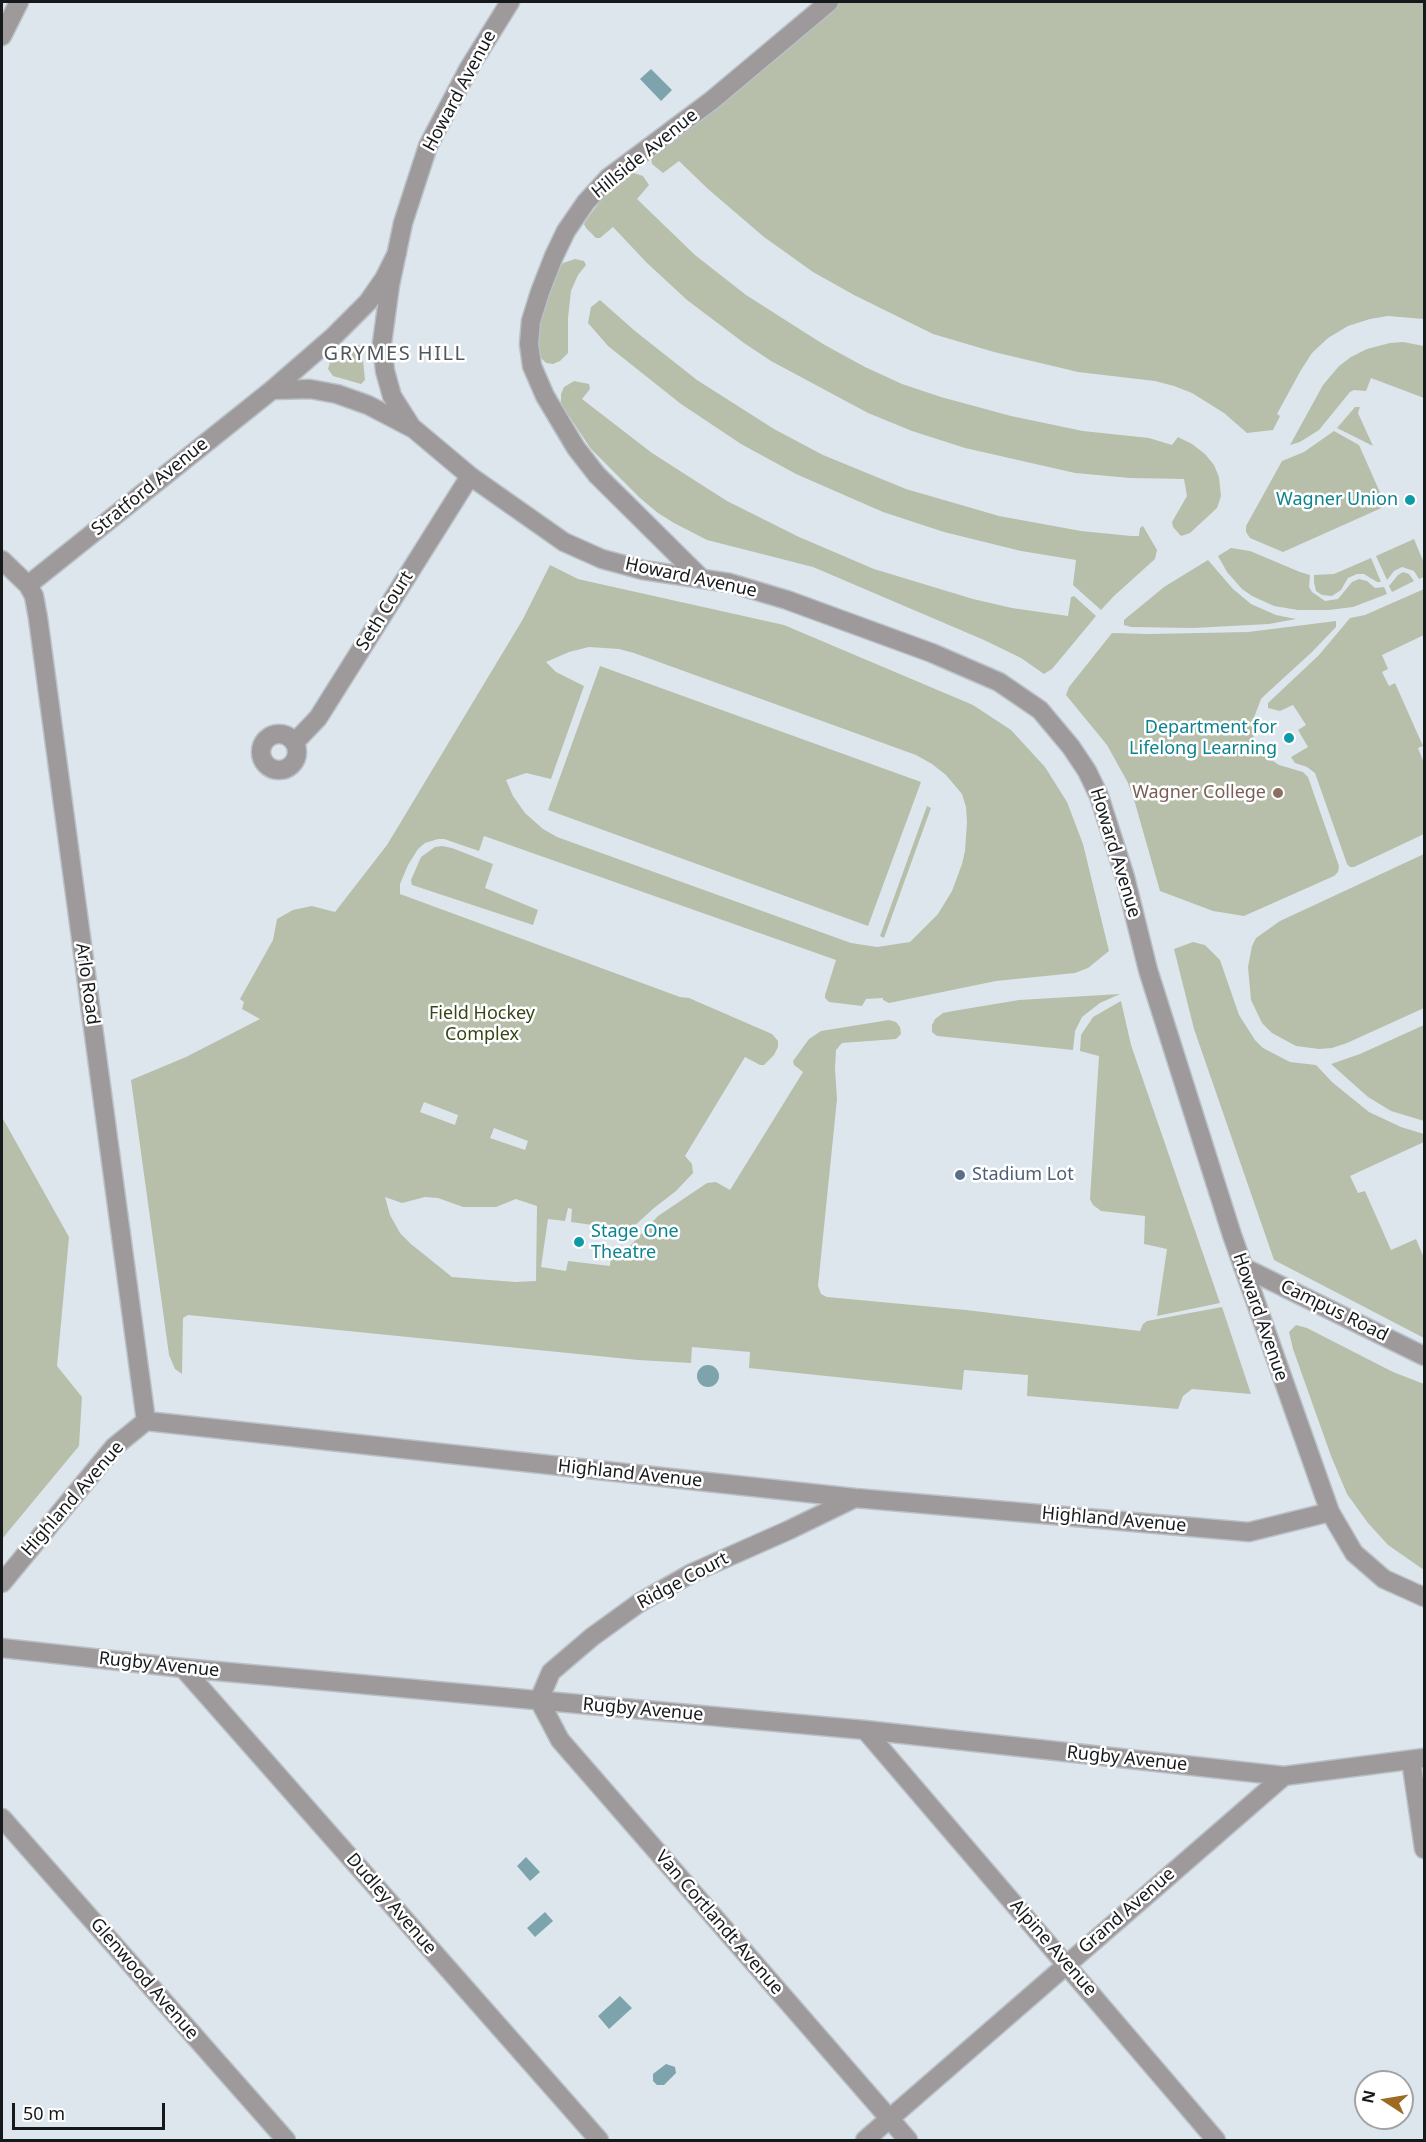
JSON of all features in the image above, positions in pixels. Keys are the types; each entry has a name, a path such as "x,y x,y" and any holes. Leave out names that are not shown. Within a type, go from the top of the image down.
{"street":[{"path":"2,36 19,2"},
{"name":"Howard Avenue","path":"414,429 392,396 382,343 397,253 428,146 469,68 510,2"},
{"name":"Hillside Avenue","path":"700,577 597,475 576,448 545,396 532,366 529,344 531,321 540,292 566,231 586,202 608,178 711,101 829,2"},
{"name":"Howard Avenue","path":"272,390 333,337 368,302 384,279 397,253"},
{"name":"Howard Avenue","path":"272,390 310,389 337,394 368,405 414,429 470,476 564,542 602,559 643,570 730,583 787,600 932,652 999,682 1040,710 1071,747 1087,771 1099,796 1125,877 1149,970 1243,1267 1330,1512 1354,1553 1384,1579 1425,1597"},
{"name":"Stratford Avenue","path":"28,585 272,390"},
{"name":"Seth Court","path":"295,742 318,718 470,476"},
{"name":"Arlo Road","path":"2,560 28,585 34,596 38,618 146,1421"},
{"name":"Campus Road","path":"1243,1267 1425,1356"},
{"name":"Highland Avenue","path":"2,1583 114,1447 146,1421 855,1498 1249,1532 1330,1512"},
{"name":"Ridge Court","path":"539,1700 551,1672 592,1637 639,1603 692,1573 855,1498"},
{"name":"Rugby Avenue","path":"2,1648 183,1668 865,1730 1284,1776"},
{"name":"Dudley Avenue","path":"183,1668 599,2140"},
{"name":"Van Cortlandt Avenue","path":"539,1700 560,1740 908,2140"},
{"name":"Alpine Avenue","path":"865,1730 1067,1963 1216,2140"},
{"path":"1284,1776 1418,1759 1425,1849"},
{"name":"Grand Avenue","path":"865,2140 1284,1776"},
{"name":"Glenwood Avenue","path":"2,1818 286,2140"}],"green space":[{"path":"839,2 1424,2 1424,319 1388,316 1370,319 1348,326 1328,338 1312,353 1301,370 1277,414 1280,416 1273,430 1247,433 1224,413 1192,393 1174,386 1155,381 1078,372 994,352 933,334 854,295 813,272 764,237 679,161 663,173 652,164 651,157 743,87 788,44"},
{"path":"631,172 643,176 649,185 637,199 695,255 746,295 823,344 902,384 1011,416 1083,431 1149,438 1172,445 1178,437 1205,454 1214,465 1219,477 1221,496 1217,508 1190,533 1181,536 1173,527 1172,522 1187,496 1184,479 1130,478 1075,473 965,448 912,431 868,413 771,361 687,300 613,227 600,238 596,238 586,228 584,224 587,219 615,182"},
{"path":"575,259 584,261 586,265 578,275 571,291 568,353 560,361 553,364 546,363 539,356 538,328 550,285 563,263"},
{"path":"600,300 697,380 774,429 823,455 906,489 999,516 1081,531 1131,536 1139,536 1140,528 1143,526 1157,550 1155,559 1101,610 1073,585 1076,560 1021,551 944,532 883,512 796,474 741,444 681,404 608,346 588,323 591,307"},
{"path":"1403,342 1424,346 1424,398 1371,378 1366,391 1350,392 1319,430 1300,442 1290,445 1323,385 1339,366 1367,349"},
{"path":"353,345 359,345 362,350 365,380 361,384 333,376 328,369 330,362"},
{"path":"574,381 589,384 590,389 582,399 652,453 727,501 799,537 874,569 973,599 1012,608 1068,616 1071,597 1074,596 1096,616 1052,669 1044,674 1021,658 984,640 813,567 707,540 658,513 591,449 561,404 564,387"},
{"path":"1355,407 1360,407 1358,413 1373,446 1337,428"},
{"path":"1334,431 1359,445 1386,506 1283,552 1250,538 1246,532 1246,526 1282,461 1304,452"},
{"path":"1414,539 1424,563 1424,577 1419,579 1414,571 1402,567 1394,571 1387,580 1376,556"},
{"path":"1231,548 1250,551 1310,575 1309,587 1325,601 1338,599 1352,582 1359,579 1367,581 1375,588 1384,587 1387,594 1353,607 1329,610 1298,610 1274,606 1242,589 1227,572 1218,556"},
{"path":"1371,558 1381,582 1364,574 1357,574 1348,578 1341,590 1332,596 1322,595 1316,591 1314,575 1334,574"},
{"path":"1208,560 1233,589 1251,604 1276,615 1296,619 1269,624 1193,628 1124,625 1124,620 1164,587"},
{"name":"Field Hockey Complex","path":"550,565 578,579 784,625 973,705 1011,730 1045,767 1067,802 1083,844 1109,951 1088,968 1075,973 996,981 889,1003 883,998 866,999 862,1006 829,1002 825,995 836,960 484,836 479,851 444,839 425,843 418,849 408,865 400,884 400,894 680,997 689,998 772,1034 778,1041 774,1055 764,1065 745,1057 685,1156 692,1164 693,1173 676,1191 620,1239 613,1239 614,1228 571,1222 572,1209 568,1208 565,1221 548,1219 541,1267 566,1271 568,1261 610,1266 611,1254 623,1252 658,1216 707,1183 716,1182 730,1190 803,1072 794,1065 793,1061 809,1039 821,1031 889,1020 896,1022 900,1027 901,1034 896,1039 842,1043 836,1050 837,1099 818,1286 821,1294 827,1297 966,1310 1140,1331 1147,1321 1222,1307 1251,1394 1192,1389 1183,1396 1178,1409 1027,1396 1028,1375 964,1370 962,1390 749,1368 750,1352 692,1347 691,1363 638,1360 188,1315 183,1318 182,1374 175,1369 169,1355 131,1080 186,1057 260,1019 242,1009 244,1002 240,999 273,940 277,919 293,910 312,906 335,912 387,845 523,619","holes":["589,647 619,649 634,653 916,755 932,764 946,775 962,794 967,822 962,864 952,891 938,914 910,942 877,947 851,943 557,837 543,829 525,813 513,796 506,780 526,773 551,779 584,686 556,672 546,662 569,652","424,1102 458,1115 455,1125 420,1112","494,1128 528,1141 525,1150 490,1138","385,1197 402,1203 425,1197 438,1198 463,1207 496,1207 516,1199 537,1206 536,1281 515,1282 452,1277 411,1244 400,1233 390,1215"]},
{"path":"1403,572 1409,574 1414,581 1392,592 1389,586"},
{"path":"1424,589 1424,635 1382,655 1388,669 1382,672 1389,686 1395,683 1423,746 1418,748 1424,763 1424,834 1350,867 1315,773 1295,763 1291,757 1308,747 1298,730 1306,725 1293,705 1280,711 1268,708 1268,703 1319,655 1350,618 1365,615"},
{"path":"1336,621 1336,627 1312,652 1261,699 1252,723 1254,740 1262,753 1279,765 1303,772 1308,777 1339,866 1338,872 1334,876 1244,916 1213,911 1160,891 1128,783 1107,745 1066,695 1069,687 1112,633 1248,632"},
{"path":"600,666 921,782 868,926 548,810"},
{"path":"927,806 931,808 884,938 880,936"},
{"path":"442,846 493,864 485,888 538,910 533,925 412,885 411,880 421,857 435,847"},
{"path":"1424,854 1424,1008 1332,1048 1296,1046 1272,1033 1262,1023 1251,1000 1248,967 1256,938 1280,921"},
{"path":"1193,942 1205,945 1220,960 1239,1015 1263,1048 1290,1062 1316,1065 1332,1082 1369,1112 1401,1127 1424,1134 1424,1142 1350,1176 1358,1193 1365,1191 1391,1250 1416,1239 1424,1258 1424,1338 1274,1260 1194,1029 1174,949"},
{"path":"1120,994 1100,1003 1082,1017 1075,1031 1073,1050 937,1036 932,1032 935,1019 943,1013 1019,1000"},
{"path":"1121,1001 1131,1045 1220,1303 1157,1316 1167,1249 1144,1244 1145,1216 1101,1211 1093,1205 1090,1199 1099,1056 1080,1051 1081,1035 1093,1017"},
{"path":"1424,1025 1424,1121 1391,1111 1368,1097 1331,1064 1360,1054"},
{"path":"2,1117 69,1237 57,1366 82,1397 79,1446 2,1539"},
{"path":"1296,1325 1307,1328 1393,1372 1424,1384 1424,1570 1388,1545 1368,1523 1347,1494 1293,1349 1289,1332"}],"water":[{"path":"651,69 672,90 661,101 640,79"},
{"path":"708,1365 716,1368 719,1376 716,1384 708,1387 700,1384 697,1376 700,1368"},
{"path":"526,1857 540,1872 530,1881 517,1866"},
{"path":"545,1912 553,1921 535,1937 527,1928"},
{"path":"620,1996 632,2008 609,2029 598,2016"},
{"path":"666,2064 675,2067 676,2073 664,2085 657,2085 653,2081 653,2074"}],"place":[{"name":"Wagner Union","path":"1410,500"},
{"name":"Department for Lifelong Learning","path":"1289,738"},
{"name":"Wagner College","path":"1278,793"},
{"name":"Stadium Lot","path":"960,1175"},
{"name":"Stage One Theatre","path":"579,1242"}],"district":[{"name":"GRYMES HILL","path":"395,354"}]}
